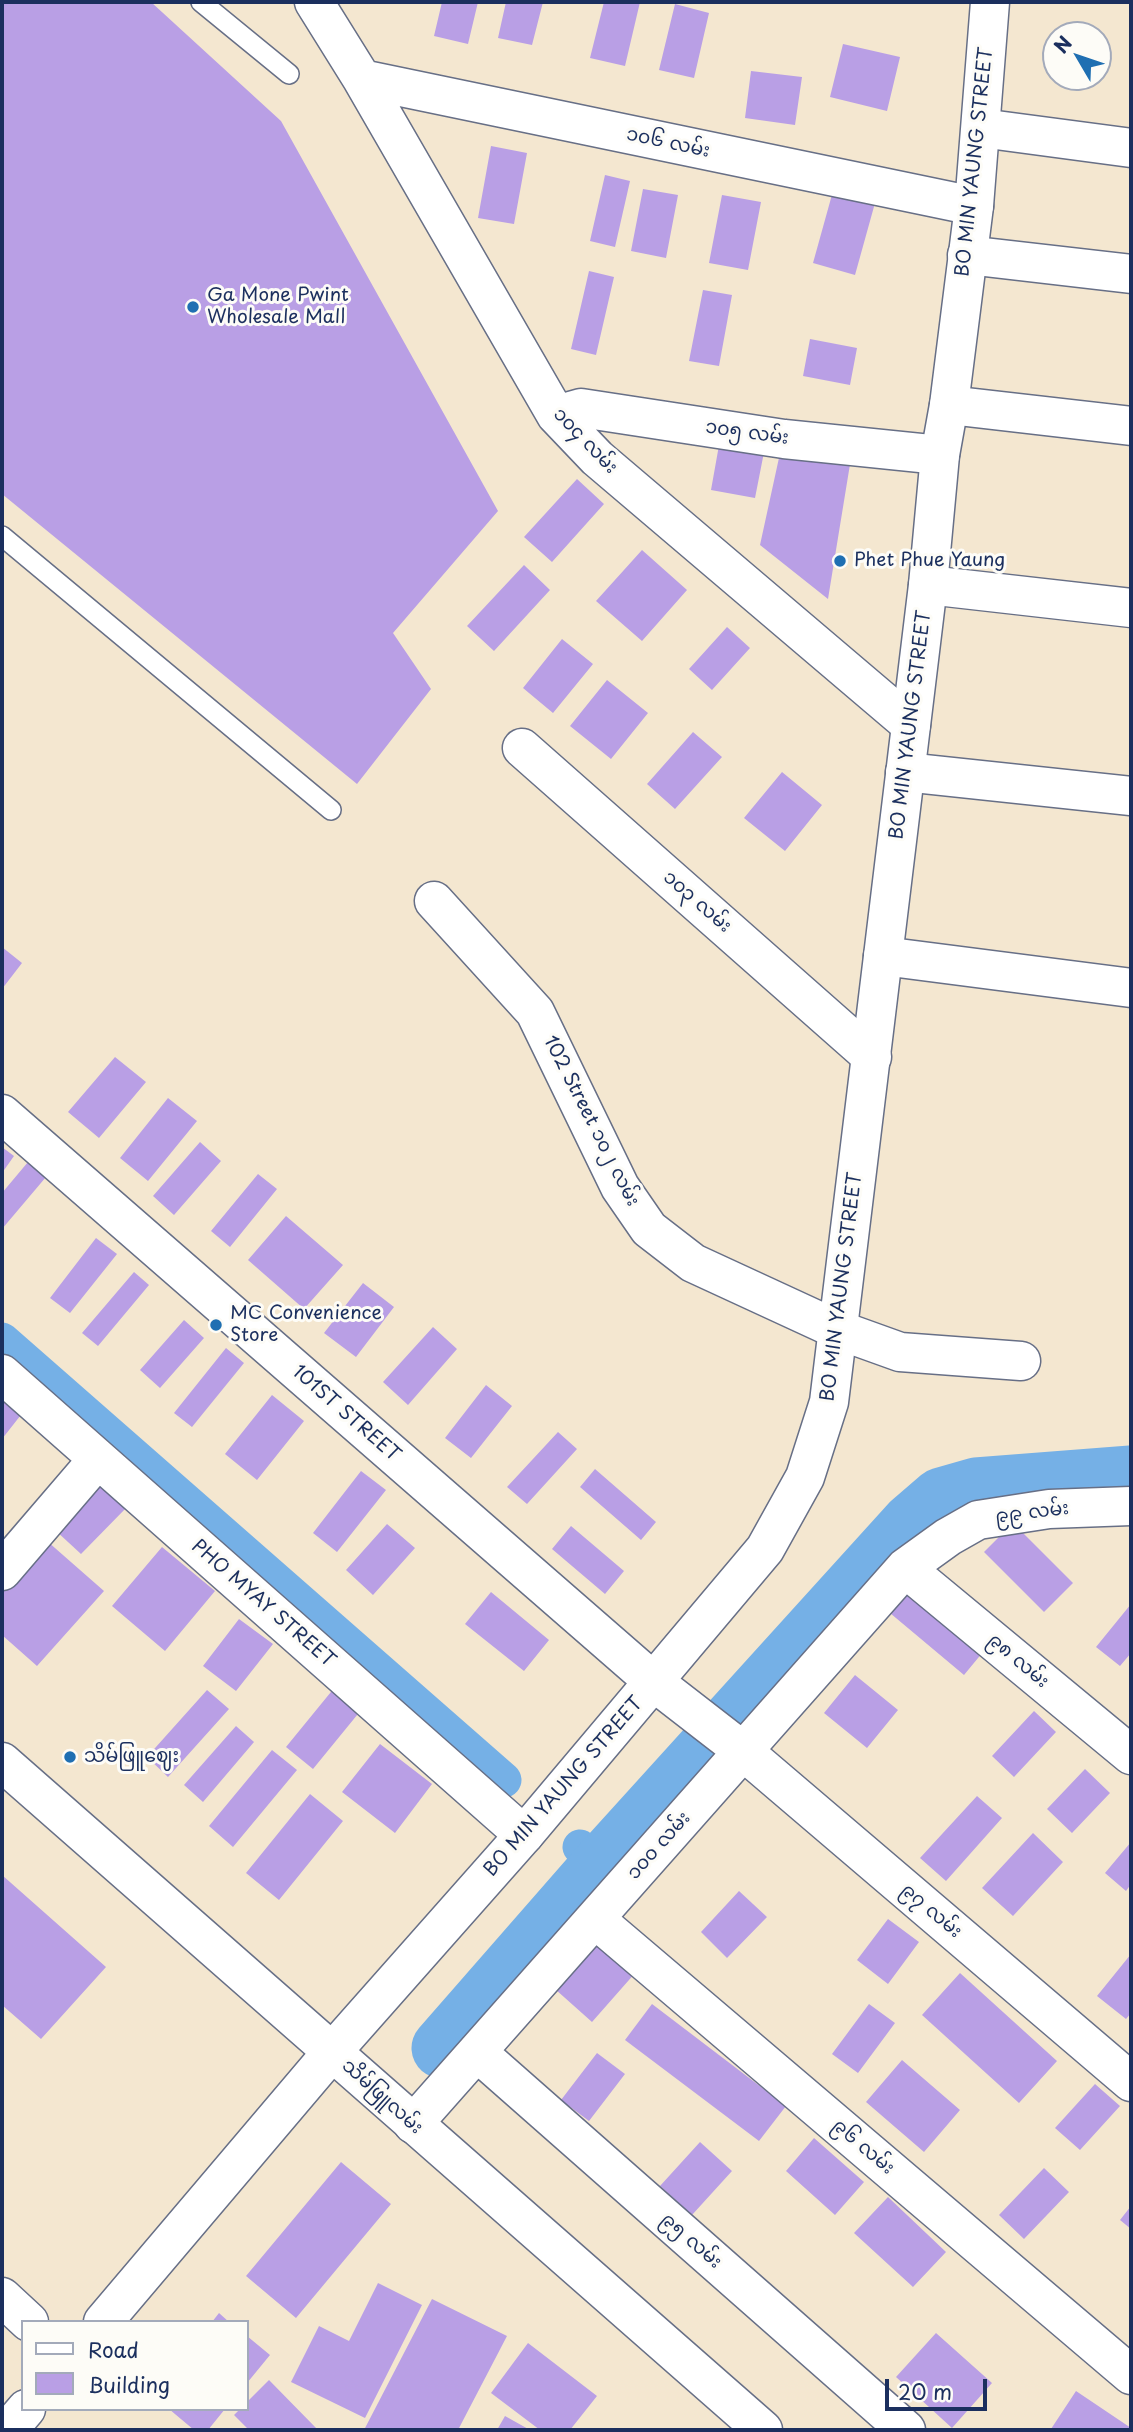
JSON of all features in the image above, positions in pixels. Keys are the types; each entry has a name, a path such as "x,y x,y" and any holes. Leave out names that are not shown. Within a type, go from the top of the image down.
{"street":[{"name":"၁၀၄ လမ်း","path":"314,2 362,79 556,415 597,458 911,725"},
{"name":"BO MIN YAUNG STREET","path":"105,2320 332,2052 524,1835 765,1549 805,1477 829,1402 928,585 940,456 974,206 990,2"},
{"name":"၁၀၆ လမ်း","path":"362,79 974,206"},
{"path":"981,128 1131,148"},
{"path":"967,255 1131,274"},
{"path":"949,405 1131,426"},
{"name":"၁၀၅ လမ်း","path":"556,415 581,408 784,439 940,456"},
{"path":"928,585 1131,608"},
{"name":"၁၀၃ လမ်း","path":"522,748 872,1057"},
{"path":"905,772 1131,796"},
{"name":"102 Street ၁၀၂ လမ်း","path":"433,901 535,1012 620,1187 649,1229 693,1263 836,1329 900,1352 1021,1361"},
{"path":"883,956 1131,988"},
{"name":"101ST STREET","path":"2,1114 654,1682 693,1712"},
{"name":"PHO MYAY STREET","path":"2,1374 524,1835"},
{"path":"2,1572 98,1459"},
{"name":"၉၉ လမ်း","path":"905,1568 948,1537 978,1520 1049,1509 1131,1506"},
{"name":"၁၀၀ လမ်း","path":"413,2124 595,1919 737,1746 905,1568"},
{"name":"၉၈ လမ်း","path":"905,1568 1131,1755"},
{"name":"၉၇ လမ်း","path":"693,1712 737,1746 1131,2082"},
{"name":"သိမ်ဖြူလမ်း","path":"2,1762 761,2430"},
{"name":"၉၆ လမ်း","path":"595,1919 1131,2375"},
{"name":"၉၅ လမ်း","path":"477,2052 906,2430"},
{"path":"2,2297 27,2320"},
{"path":"8,2430 24,2411"}],"lane":[{"path":"201,2 289,74"},
{"path":"2,536 331,810"}],"building":[{"name":"Ga Mone Pwint Wholesale Mall","path":"2,2 151,2 281,121 498,511 393,633 431,689 357,784 2,494"},
{"path":"442,2 478,2 468,44 434,36"},
{"path":"506,2 543,2 532,45 498,38"},
{"path":"604,2 640,2 625,66 590,58"},
{"path":"675,4 709,13 694,78 659,70"},
{"path":"843,44 900,57 887,111 830,97"},
{"path":"751,71 802,77 795,125 745,118"},
{"path":"491,146 527,153 514,224 478,218"},
{"path":"605,175 630,181 615,247 590,241"},
{"path":"643,189 678,195 666,258 631,251"},
{"path":"833,191 875,203 855,275 813,263"},
{"path":"722,195 761,202 748,270 709,263"},
{"path":"589,271 614,277 596,355 571,349"},
{"path":"703,290 732,295 719,366 689,361"},
{"path":"810,339 857,348 850,385 803,376"},
{"path":"721,434 766,442 755,498 711,490"},
{"path":"782,444 852,452 828,599 760,545"},
{"path":"577,479 604,504 552,562 524,537"},
{"path":"642,550 687,590 642,641 596,601"},
{"path":"524,565 550,590 494,651 467,626"},
{"path":"727,627 750,648 712,690 689,669"},
{"path":"562,639 593,664 553,713 523,688"},
{"path":"607,680 648,713 611,759 570,726"},
{"path":"693,732 722,757 675,809 647,784"},
{"path":"782,772 822,805 785,851 744,818"},
{"path":"2,947 22,963 2,989"},
{"path":"115,1057 146,1082 99,1138 68,1112"},
{"path":"168,1098 197,1121 148,1181 120,1158"},
{"path":"200,1142 221,1161 174,1215 153,1196"},
{"path":"2,1147 14,1156 2,1173"},
{"path":"28,1162 46,1177 2,1229 2,1193"},
{"path":"258,1174 277,1189 230,1247 211,1231"},
{"path":"286,1216 343,1265 304,1309 248,1260"},
{"path":"96,1238 117,1254 70,1313 50,1298"},
{"path":"134,1272 149,1285 98,1346 82,1333"},
{"path":"363,1283 394,1307 356,1357 324,1333"},
{"path":"184,1320 204,1338 160,1388 140,1370"},
{"path":"433,1327 457,1349 408,1405 383,1382"},
{"path":"226,1348 244,1363 192,1427 174,1413"},
{"path":"486,1385 512,1406 471,1458 445,1438"},
{"path":"2,1393 24,1411 2,1439"},
{"path":"272,1395 304,1421 257,1480 225,1454"},
{"path":"558,1432 577,1449 527,1504 507,1487"},
{"path":"595,1469 656,1522 641,1540 580,1487"},
{"path":"361,1471 386,1490 337,1552 313,1533"},
{"path":"102,1481 128,1506 81,1554 55,1530"},
{"path":"1013,1523 1073,1583 1044,1612 984,1552"},
{"path":"387,1524 415,1548 373,1595 346,1570"},
{"path":"571,1526 624,1571 605,1594 552,1549"},
{"path":"39,1534 104,1591 37,1666 2,1635 2,1576"},
{"path":"162,1547 215,1591 165,1651 112,1606"},
{"path":"909,1590 983,1652 964,1675 890,1613"},
{"path":"491,1592 549,1640 524,1671 465,1624"},
{"path":"1131,1604 1131,1653 1120,1666 1096,1647"},
{"path":"239,1619 273,1644 236,1691 203,1666"},
{"path":"855,1675 898,1710 867,1748 824,1713"},
{"path":"335,1687 362,1709 313,1769 286,1747"},
{"path":"207,1690 229,1709 168,1777 147,1757"},
{"path":"1034,1711 1056,1732 1014,1777 992,1756"},
{"path":"236,1726 254,1742 203,1802 184,1785"},
{"path":"380,1744 432,1784 395,1833 342,1792"},
{"path":"272,1750 297,1770 233,1847 209,1826"},
{"path":"1085,1769 1110,1793 1072,1833 1047,1809"},
{"path":"310,1794 343,1821 279,1900 246,1873"},
{"path":"977,1796 1002,1818 946,1881 920,1858"},
{"path":"1033,1833 1063,1862 1013,1916 982,1888"},
{"path":"1131,1842 1131,1884 1126,1891 1105,1873"},
{"path":"2,1875 106,1967 41,2039 2,2005"},
{"path":"739,1891 767,1917 727,1958 701,1932"},
{"path":"888,1919 919,1942 888,1984 857,1960"},
{"path":"590,1931 636,1972 592,2022 546,1981"},
{"path":"1131,1954 1131,2013 1126,2019 1097,1996"},
{"path":"960,1973 1057,2061 1019,2103 922,2015"},
{"path":"652,2004 786,2106 759,2141 625,2040"},
{"path":"869,2004 895,2023 858,2073 832,2054"},
{"path":"597,2053 625,2074 589,2121 561,2100"},
{"path":"902,2060 960,2110 924,2152 866,2102"},
{"path":"1095,2084 1120,2106 1080,2150 1055,2128"},
{"path":"814,2138 864,2182 835,2215 786,2171"},
{"path":"700,2142 732,2171 692,2215 660,2186"},
{"path":"341,2162 391,2204 296,2318 246,2276"},
{"path":"1044,2168 1069,2192 1024,2239 999,2215"},
{"path":"888,2197 946,2252 913,2287 854,2233"},
{"path":"1131,2206 1131,2229 1120,2220"},
{"path":"378,2283 422,2305 365,2418 291,2382 319,2326 349,2341"},
{"path":"432,2299 507,2336 458,2430 364,2430"},
{"path":"219,2313 227,2320 214,2320"},
{"path":"936,2333 992,2383 952,2428 896,2377"},
{"path":"248,2337 270,2355 248,2382"},
{"path":"528,2343 597,2396 570,2430 540,2430 491,2393"},
{"path":"269,2380 318,2430 249,2430 234,2415 238,2411 248,2411 248,2401"},
{"path":"1076,2391 1131,2428 1131,2430 1051,2429"},
{"path":"171,2411 223,2411 208,2430 194,2430"},
{"path":"505,2416 530,2430 497,2430"}],"waterway":[{"path":"2,1340 504,1780"},
{"path":"442,2048 602,1865 912,1523 941,1498 976,1488 1131,1476"},
{"path":"580,1847 602,1865"}],"place":[{"name":"Ga Mone Pwint Wholesale Mall","path":"193,307"},
{"name":"Phet Phue Yaung","path":"840,561"},
{"name":"MC Convenience Store","path":"216,1325"},
{"name":"သိမ်ဖြူဈေး","path":"70,1757"}]}
